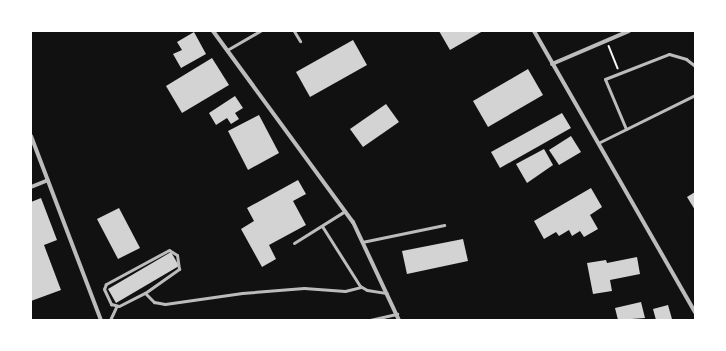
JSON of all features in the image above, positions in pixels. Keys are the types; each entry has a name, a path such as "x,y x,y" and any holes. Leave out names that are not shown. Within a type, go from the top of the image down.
{"street":[{"path":"212,31 345,211 362,242 399,320"},
{"path":"534,31 695,312"},
{"path":"552,64 629,31"},
{"path":"31,136 101,320"},
{"path":"31,187 48,180"}],"lane":[{"path":"227,50 260,31"},
{"path":"294,31 300,41"},
{"path":"626,129 605,79 669,54 686,59 695,66"},
{"path":"598,144 695,95"},
{"path":"294,243 345,211"},
{"path":"362,242 444,225"},
{"path":"322,226 361,287"},
{"path":"110,320 116,307 145,293 178,270 180,266 176,252 169,250 160,254 106,284 105,291 111,304 116,307"},
{"path":"145,293 152,301 165,304 242,293 304,288 348,291 361,287 387,293"},
{"path":"370,320 397,314"}],"path":[{"path":"609,46 616,62"}],"building":[{"path":"439,31 483,31 450,50"},
{"path":"194,32 206,54 181,68 173,54 182,50 177,42"},
{"path":"353,40 367,65 310,97 296,72"},
{"path":"212,58 229,85 182,113 166,86"},
{"path":"528,69 543,95 488,127 473,101"},
{"path":"235,96 243,108 235,113 239,119 231,124 227,118 216,125 209,113"},
{"path":"386,104 399,122 363,147 350,129"},
{"path":"562,113 571,128 500,168 491,152"},
{"path":"259,115 279,153 248,170 228,131"},
{"path":"571,136 581,152 559,165 549,150"},
{"path":"544,149 553,165 527,183 516,164"},
{"path":"298,180 306,194 293,201 306,225 269,245 276,259 262,267 241,229 254,221 247,208"},
{"path":"591,188 602,207 590,215 598,229 584,237 580,231 572,236 569,230 559,236 556,232 544,239 534,221"},
{"path":"695,192 695,210 687,197"},
{"path":"41,198 57,240 44,245 61,290 31,301 31,202"},
{"path":"119,208 140,248 118,259 97,219"},
{"path":"463,239 468,261 407,274 402,251"},
{"path":"171,252 179,266 116,303 108,289"},
{"path":"637,257 640,274 610,280 612,291 593,294 587,263 606,260 607,263"},
{"path":"641,302 645,318 618,320 615,308"},
{"path":"668,305 672,319 656,320 653,309"}]}
